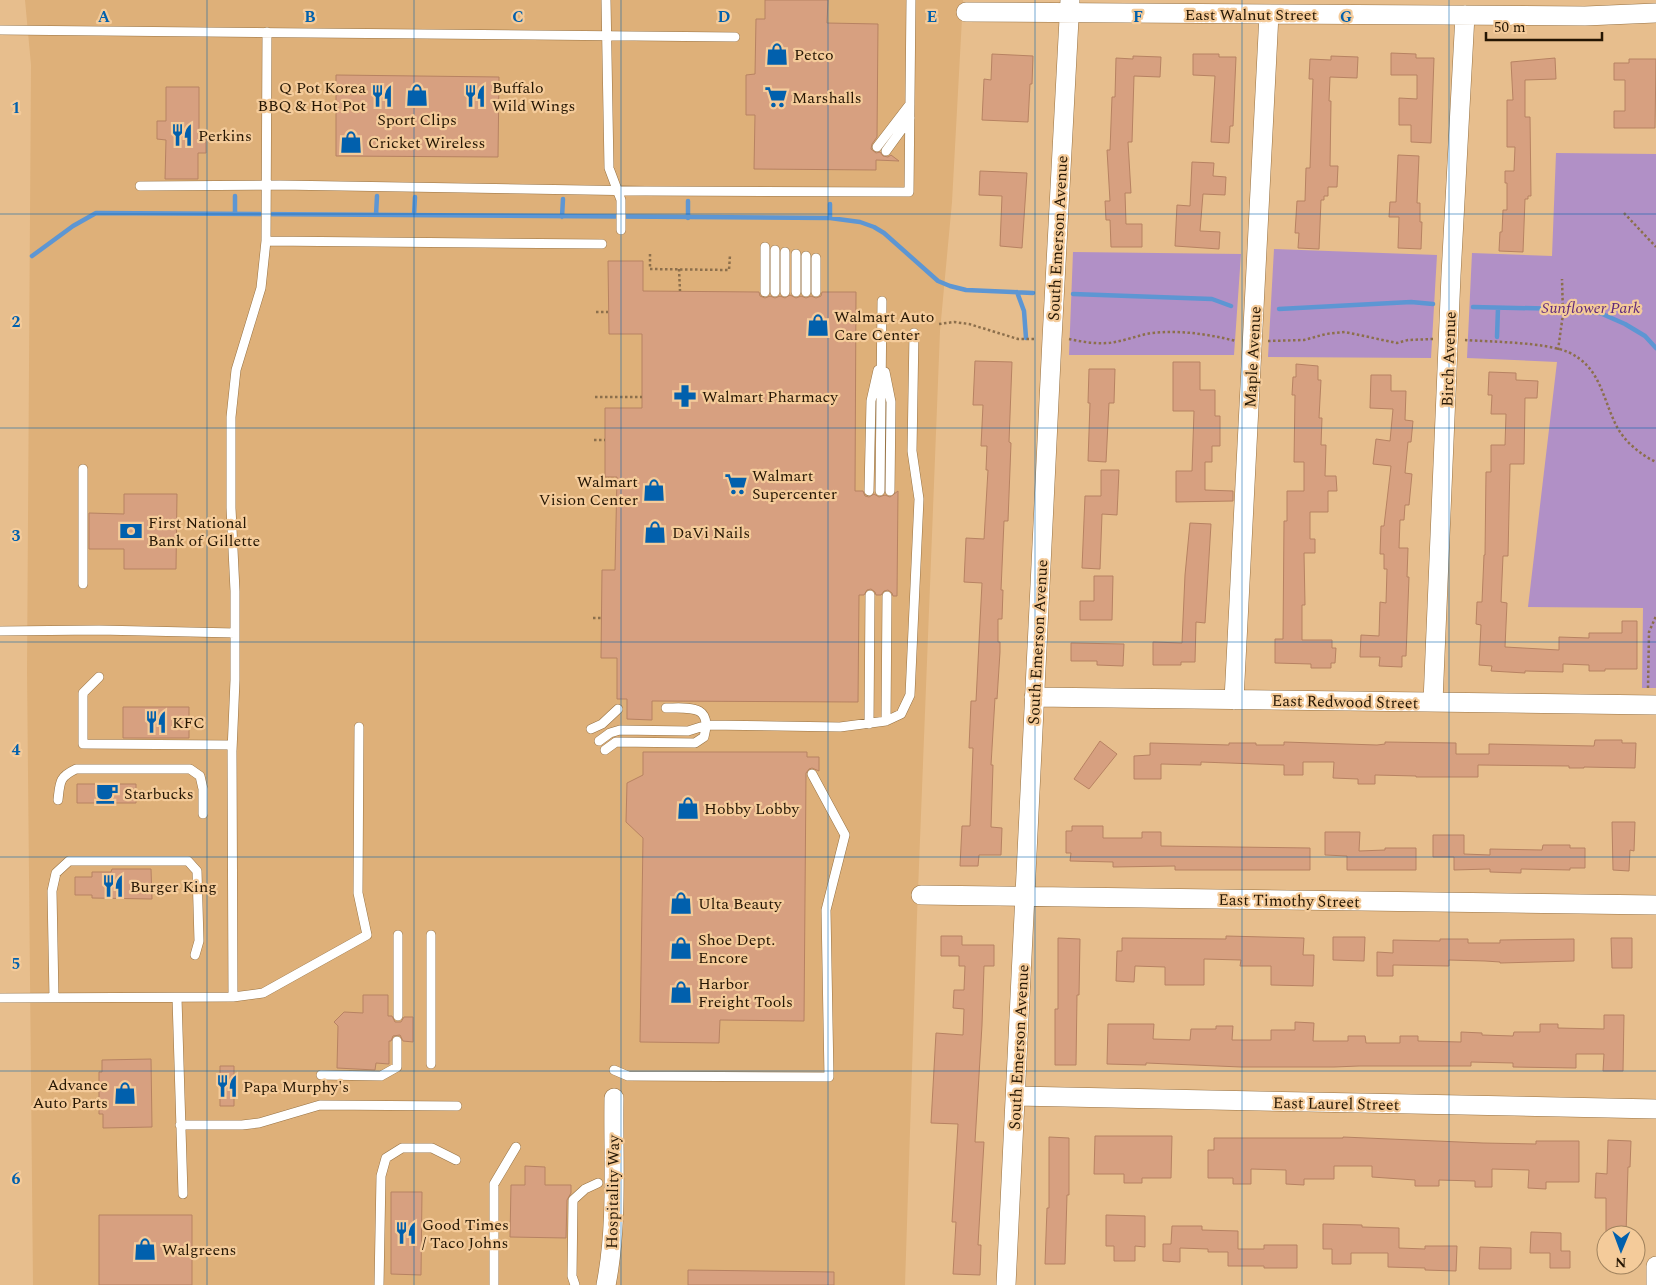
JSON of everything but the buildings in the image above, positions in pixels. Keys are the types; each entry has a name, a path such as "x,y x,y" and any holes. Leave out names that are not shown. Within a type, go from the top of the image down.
{"street":[{"name":"East Walnut Street","path":"966,12 1070,7 1269,14 1586,16 1656,13"},
{"name":"South Emerson Avenue","path":"1006,1285 1070,7"},
{"name":"Maple Avenue","path":"1234,700 1269,14"},
{"name":"Birch Avenue","path":"1433,702 1451,275 1465,16"},
{"name":"East Redwood Street","path":"1034,697 1433,702 1652,697"},
{"name":"East Timothy Street","path":"922,895 1656,905"},
{"name":"East Laurel Street","path":"1016,1096 1656,1109"},
{"name":"Hospitality Way","path":"606,1285 613,1228 614,1098"},
{"path":"1656,1266 1656,1285"}],"lane":[{"path":"606,0 609,168 621,200 621,230"},
{"path":"140,186 909,192 911,0"},
{"path":"0,30 735,37"},
{"path":"233,997 232,745 235,680 235,591 231,508 231,417 236,370 261,288 266,237 267,32"},
{"path":"877,147 910,104"},
{"path":"886,151 910,118"},
{"path":"266,237 602,244"},
{"path":"765,248 765,292"},
{"path":"775,250 775,292"},
{"path":"785,252 785,292"},
{"path":"801,255 801,292"},
{"path":"816,258 816,292"},
{"path":"880,491 882,302"},
{"path":"599,741 610,733 620,730 688,731 707,725 840,727 886,721 901,714 910,695 919,500 912,450 914,333"},
{"path":"868,491 871,401 882,352"},
{"path":"882,352 891,402 890,491"},
{"path":"82,469 83,584"},
{"path":"869,724 870,595"},
{"path":"886,721 887,596"},
{"path":"0,630 235,633"},
{"path":"99,677 84,693 84,744 232,745"},
{"path":"605,750 616,742 695,743 704,737 707,725 703,714 695,708 666,708"},
{"path":"591,729 602,724 618,710"},
{"path":"0,998 233,997 263,993 367,935 358,893 359,727"},
{"path":"58,800 60,786 65,775 76,769 190,769 200,776 203,788 203,814"},
{"path":"614,1070 628,1076 829,1077 826,910 845,835 812,774"},
{"path":"54,998 52,891 56,873 69,861 188,861 196,871 199,941 194,954"},
{"path":"398,935 398,1016"},
{"path":"431,935 431,1064"},
{"path":"177,998 180,1125 184,1194"},
{"path":"321,1075 381,1076 397,1067 397,1041"},
{"path":"180,1125 242,1125 259,1123 320,1105 457,1106"},
{"path":"494,1285 494,1184 516,1147"},
{"path":"379,1285 381,1176 386,1158 402,1148 432,1148 456,1160"},
{"path":"575,1285 572,1276 573,1200 585,1189 598,1183"}],"path":[{"path":"1624,213 1656,248"},
{"path":"650,254 650,269 679,270 730,270 730,255"},
{"path":"679,270 680,292"},
{"path":"1558,350 1563,314 1562,279"},
{"path":"596,312 608,312"},
{"path":"939,324 954,322 969,324 1018,339 1035,339"},
{"path":"1067,339 1092,343 1113,343 1151,333 1180,332 1205,333 1237,341"},
{"path":"1267,342 1304,340 1326,334 1345,332 1396,343 1408,340 1434,339"},
{"path":"1465,340 1546,347 1567,352 1582,361 1597,378 1617,428 1632,447 1656,462"},
{"path":"595,397 642,397"},
{"path":"594,440 605,440"},
{"path":"1652,697 1649,632 1656,616"},
{"path":"593,618 602,618"}],"shaded area":[{"path":"25,0 963,0 952,202 940,331 917,916 905,1285 33,1285 27,671 31,65"}],"green space":[{"name":"Sunflower Park","path":"1556,153 1656,154 1656,688 1642,688 1643,608 1528,607 1557,362 1467,358 1472,253 1552,256"},
{"path":"1274,249 1437,255 1431,358 1268,357"},
{"path":"1073,252 1241,254 1234,355 1069,355"}],"waterway":[{"path":"235,196 235,214"},
{"path":"376,215 377,196"},
{"path":"414,215 415,197"},
{"path":"562,217 563,199"},
{"path":"688,201 688,218"},
{"path":"830,204 830,218"},
{"path":"32,256 73,226 96,213 830,218 860,222 874,227 884,233 938,281 950,286 966,290 1033,293"},
{"path":"1017,292 1024,311 1026,338"},
{"path":"1073,294 1212,299 1231,306"},
{"path":"1279,309 1411,302 1433,304"},
{"path":"1473,307 1567,309 1600,313 1625,324 1645,336 1656,348"},
{"path":"1497,337 1498,308"}],"place":[{"name":"Petco","path":"777,54"},
{"name":"Sport Clips","path":"417,95"},
{"name":"Q Pot Korea BBQ & Hot Pot","path":"382,96"},
{"name":"Buffalo Wild Wings","path":"475,96"},
{"name":"Marshalls","path":"776,97"},
{"name":"Perkins","path":"182,135"},
{"name":"Cricket Wireless","path":"351,142"},
{"name":"Walmart Auto Care Center","path":"818,325"},
{"name":"Walmart Pharmacy","path":"685,396"},
{"name":"Walmart Supercenter","path":"736,484"},
{"name":"Walmart Vision Center","path":"654,490"},
{"name":"First National Bank of Gillette","path":"131,531"},
{"name":"DaVi Nails","path":"655,532"},
{"name":"KFC","path":"156,722"},
{"name":"Starbucks","path":"107,793"},
{"name":"Hobby Lobby","path":"688,808"},
{"name":"Burger King","path":"113,886"},
{"name":"Ulta Beauty","path":"681,903"},
{"name":"Shoe Dept. Encore","path":"681,948"},
{"name":"Harbor Freight Tools","path":"681,992"},
{"name":"Papa Murphy's","path":"227,1086"},
{"name":"Advance Auto Parts","path":"125,1093"},
{"name":"Good Times / Taco Johns","path":"406,1233"},
{"name":"Walgreens","path":"145,1249"}]}
